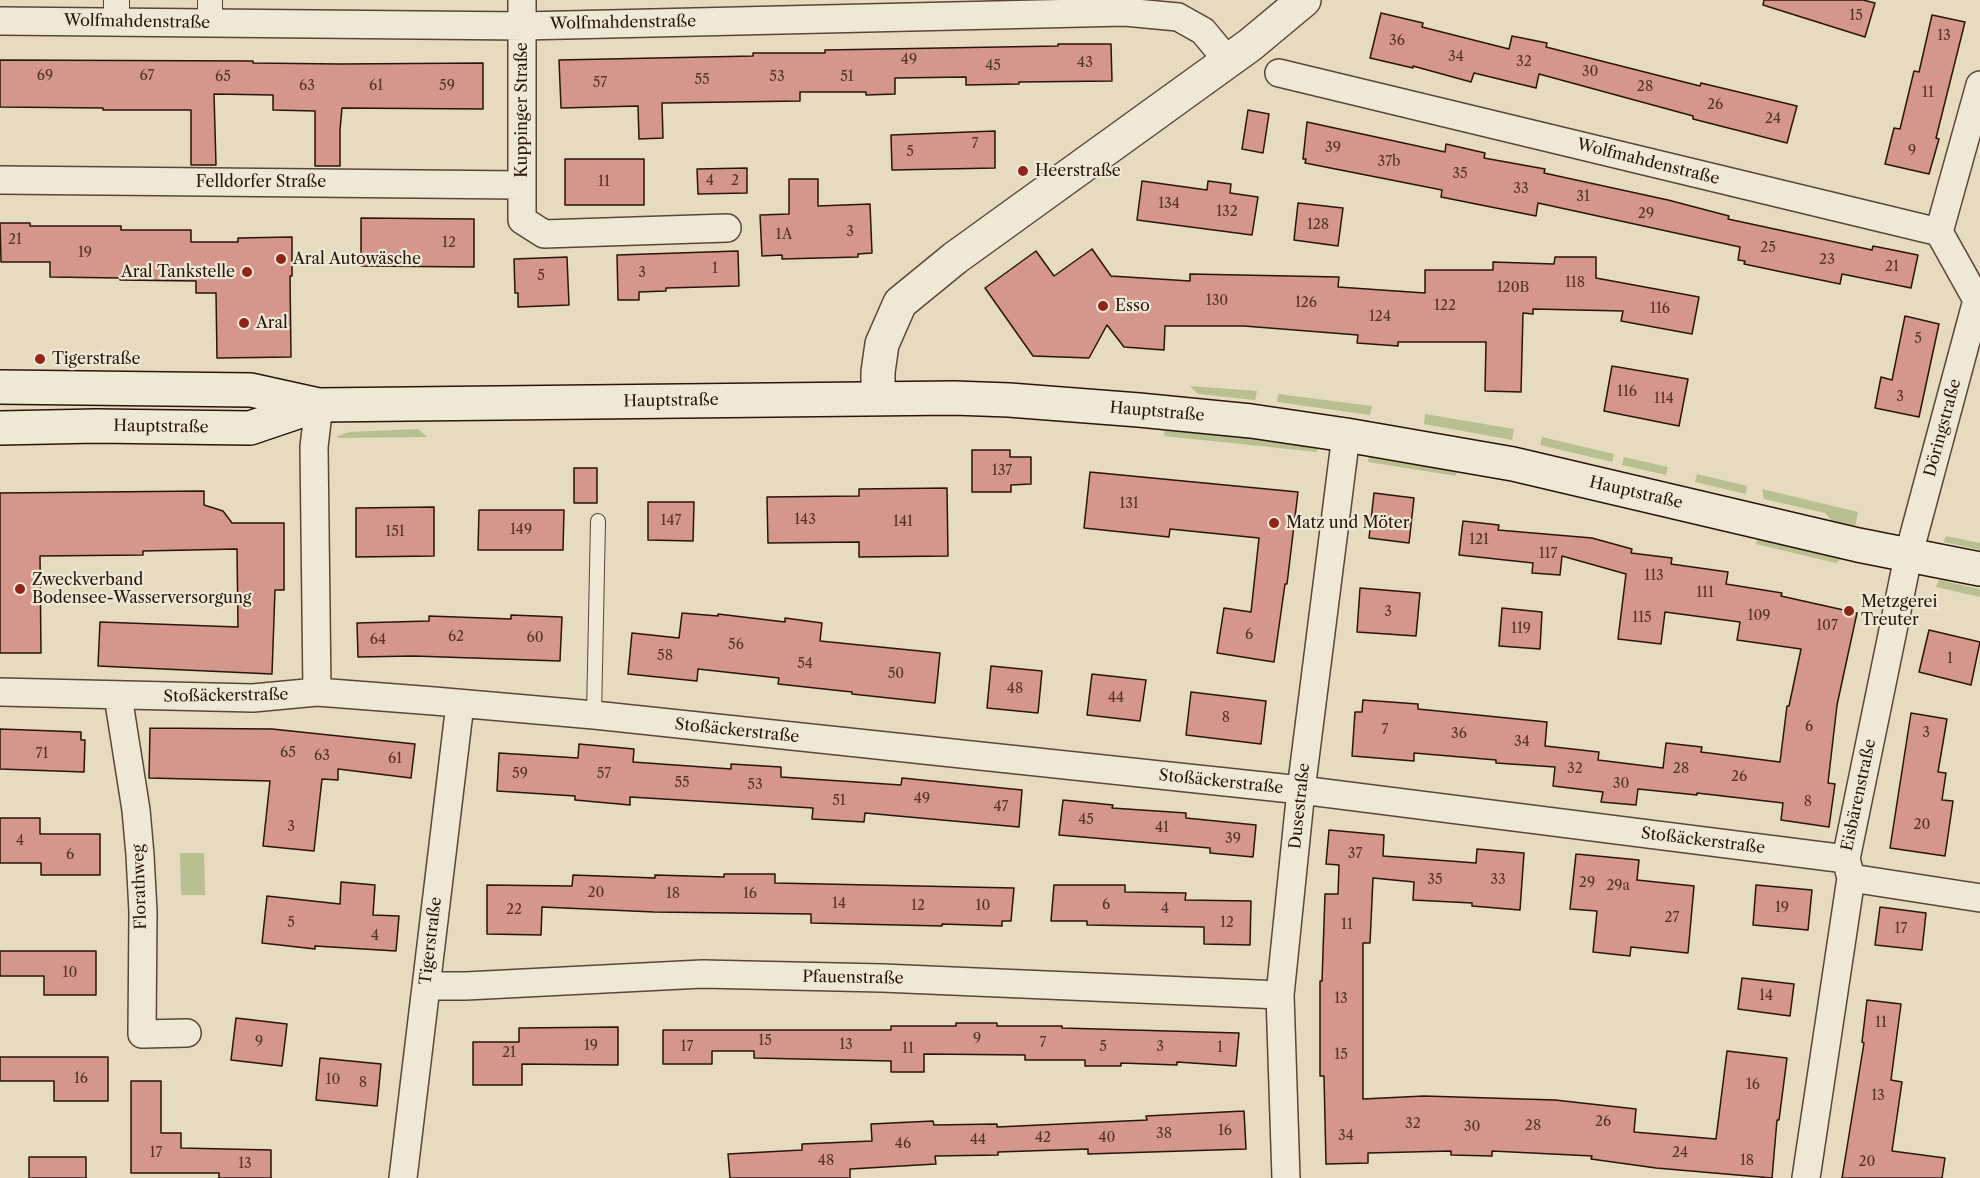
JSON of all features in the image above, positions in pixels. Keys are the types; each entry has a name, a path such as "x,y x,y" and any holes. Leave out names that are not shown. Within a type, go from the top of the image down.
{"main road":[{"path":"878,398 878,372 882,344 900,303 955,258 1228,61 1304,0"},
{"name":"Hauptstraße","path":"0,387 251,390 319,405 878,398 1009,400 1139,410 1346,435 1513,464 1908,557 1980,569"},
{"name":"Hauptstraße","path":"0,428 96,426 250,428 319,405"}],"street":[{"name":"Wolfmahdenstraße","path":"0,21 116,11 1153,14 1178,17 1203,31 1228,61"},
{"name":"Kuppinger Straße","path":"523,13 522,220 544,234 727,228"},
{"name":"Wolfmahdenstraße","path":"1279,74 1939,232"},
{"path":"1978,300 1939,232 1980,85"},
{"name":"Felldorfer Straße","path":"0,180 522,185"},
{"name":"Döringstraße","path":"1908,557 1978,300"},
{"path":"317,692 314,447 319,405"},
{"name":"Dusestraße","path":"1286,1178 1280,995 1301,790 1346,435"},
{"name":"Eisbärenstraße","path":"1806,1178 1848,868 1908,557"},
{"name":"Stoßäckerstraße","path":"0,692 253,698 317,692 594,715 1301,790 1848,868 1980,898"},
{"name":"Florathweg","path":"118,696 136,810 140,855 143,912 142,1034 187,1033"},
{"name":"Tigerstraße","path":"402,1178 460,704"},
{"name":"Pfauenstraße","path":"426,987 466,987 702,974 882,978 1280,995"}],"lane":[{"path":"594,715 598,521"}],"green space":[{"path":"1190,386 1257,391 1255,400 1198,394"},
{"path":"1278,394 1372,406 1370,415 1277,402"},
{"path":"1425,414 1514,429 1512,440 1424,424"},
{"path":"1165,428 1318,444 1317,452 1164,436"},
{"path":"418,429 427,437 338,438 337,436 350,432"},
{"path":"1542,437 1614,454 1612,462 1540,445"},
{"path":"1369,452 1458,465 1456,476 1368,462"},
{"path":"1624,457 1668,467 1666,475 1622,465"},
{"path":"1697,474 1747,486 1746,494 1695,482"},
{"path":"1762,489 1858,512 1855,527 1833,522 1825,513 1764,499"},
{"path":"1758,536 1845,556 1836,563 1756,544"},
{"path":"1946,536 1980,543 1980,550 1944,542"},
{"path":"1939,580 1980,589 1980,597 1936,587"},
{"path":"180,853 204,853 205,895 181,895"}],"building":[{"path":"1764,0 1863,0 1875,3 1865,37 1763,5"},
{"path":"1381,13 1423,23 1422,27 1509,49 1512,36 1547,43 1546,47 1700,86 1701,83 1797,106 1787,143 1693,119 1693,116 1539,74 1536,88 1474,73 1471,82 1413,66 1413,68 1370,58"},
{"path":"1932,15 1965,22 1929,174 1885,164 1894,128 1900,129 1914,71 1919,72"},
{"path":"1058,44 1111,44 1112,81 966,85 966,77 895,78 895,94 800,92 800,101 662,103 663,138 639,139 638,106 561,108 559,60 753,56 753,53 825,53 825,50 1058,46"},
{"path":"0,60 253,61 253,63 341,64 483,63 483,109 342,108 340,166 315,166 315,111 273,110 273,95 214,94 216,165 191,165 191,110 0,107"},
{"path":"1248,110 1269,114 1263,153 1242,149"},
{"path":"1307,122 1445,152 1446,144 1485,153 1484,158 1545,169 1544,173 1668,200 1729,216 1728,219 1872,250 1873,246 1918,255 1911,288 1842,274 1840,284 1744,264 1745,261 1738,260 1740,247 1538,203 1536,216 1441,197 1442,190 1305,163 1306,159 1303,159"},
{"path":"995,131 995,168 892,170 891,135"},
{"path":"565,159 644,159 644,205 565,205"},
{"path":"747,168 747,193 698,194 697,169"},
{"path":"789,179 818,179 818,206 870,204 872,253 858,254 858,257 782,259 782,255 762,256 760,215 789,214"},
{"path":"1142,181 1207,190 1208,181 1231,184 1230,193 1258,197 1252,235 1137,220"},
{"path":"1298,203 1343,208 1338,246 1294,240"},
{"path":"361,218 474,219 474,267 361,266"},
{"path":"0,223 30,223 30,226 121,226 121,230 191,230 191,242 238,242 238,238 292,237 291,357 217,358 216,293 196,293 196,281 50,277 50,262 1,262"},
{"path":"1092,249 1111,276 1190,281 1190,274 1339,277 1338,287 1425,293 1425,270 1493,270 1493,262 1554,264 1555,257 1596,257 1596,278 1699,297 1692,334 1621,321 1623,311 1533,309 1533,314 1523,313 1521,392 1485,391 1486,342 1398,342 1398,346 1357,343 1358,335 1244,326 1165,326 1164,350 1124,347 1107,325 1089,358 1033,356 985,288 1036,251 1054,276"},
{"path":"738,251 739,286 666,288 666,291 639,292 639,300 618,300 617,255"},
{"path":"567,257 569,305 518,307 518,293 515,293 514,259"},
{"path":"1905,316 1939,324 1919,417 1875,408 1881,377 1892,380"},
{"path":"1612,366 1688,379 1679,426 1604,411"},
{"path":"972,450 1010,450 1010,457 1031,457 1031,484 1011,485 1011,492 972,492"},
{"path":"574,468 597,468 597,503 574,503"},
{"path":"1090,472 1298,492 1287,584 1285,584 1274,662 1217,653 1224,608 1251,612 1259,538 1170,529 1169,537 1084,528"},
{"path":"947,488 948,556 859,557 859,542 768,543 767,497 859,496 859,489"},
{"name":"Zweckverband Bodensee-Wasserversorgung","path":"204,491 204,505 223,511 232,523 284,523 284,590 275,590 272,674 98,666 100,622 238,627 237,549 143,551 143,555 40,556 41,653 0,653 0,493"},
{"path":"1374,493 1414,498 1409,543 1369,538"},
{"path":"648,502 694,502 693,541 648,540"},
{"path":"434,507 434,556 356,557 356,508"},
{"path":"479,510 564,510 563,550 478,550"},
{"path":"1463,521 1499,525 1498,530 1592,538 1632,549 1631,553 1672,558 1671,564 1728,572 1726,584 1782,593 1781,596 1857,613 1837,705 1828,783 1835,784 1829,827 1781,820 1783,803 1697,793 1697,795 1638,789 1636,805 1601,802 1603,792 1553,786 1555,767 1496,763 1496,760 1414,753 1414,761 1352,756 1355,712 1362,712 1363,700 1418,704 1418,709 1547,722 1545,746 1599,752 1598,760 1663,768 1666,743 1702,747 1701,752 1780,762 1787,706 1789,706 1801,649 1737,640 1740,622 1665,612 1661,644 1618,639 1626,574 1562,556 1560,575 1532,573 1533,563 1459,555"},
{"path":"1360,588 1420,593 1416,636 1357,632"},
{"path":"1502,608 1542,612 1540,649 1499,646"},
{"path":"682,613 718,616 718,614 785,622 785,618 822,623 820,641 940,653 935,703 778,684 779,678 698,669 697,681 628,674 632,633 679,638"},
{"path":"511,615 562,617 560,661 414,656 358,657 357,623 429,621 429,616 511,619"},
{"path":"1929,630 1980,642 1971,685 1919,672"},
{"path":"991,666 1042,671 1038,713 987,708"},
{"path":"1092,674 1146,680 1140,721 1087,715"},
{"path":"1191,692 1266,701 1261,744 1186,735"},
{"path":"1911,713 1947,719 1938,772 1946,773 1942,800 1953,801 1945,856 1890,848"},
{"path":"150,728 272,729 415,744 411,778 338,769 338,780 322,779 314,851 263,846 270,781 149,778"},
{"path":"0,729 81,732 81,740 85,740 84,772 0,769"},
{"path":"579,744 634,749 633,762 731,769 731,764 781,767 781,777 901,785 902,778 1022,790 1019,827 865,813 864,822 812,819 813,808 630,797 630,805 575,800 575,796 497,791 499,753 578,758"},
{"path":"1063,800 1113,805 1112,808 1186,813 1186,818 1256,825 1253,857 1210,853 1210,848 1059,835"},
{"path":"0,818 40,818 40,834 100,834 100,875 41,875 41,863 0,863"},
{"path":"1329,830 1384,835 1383,856 1476,863 1477,849 1524,853 1520,910 1472,906 1472,903 1413,900 1414,882 1373,878 1370,943 1363,943 1363,1099 1424,1096 1555,1100 1636,1109 1634,1132 1716,1139 1727,1051 1787,1058 1779,1120 1777,1120 1772,1178 1656,1168 1591,1159 1592,1156 1492,1151 1492,1156 1451,1155 1451,1151 1368,1153 1368,1163 1326,1164 1324,1076 1320,1076 1320,981 1322,981 1325,894 1338,894 1339,865 1326,864"},
{"path":"1576,854 1639,860 1637,880 1694,886 1688,953 1631,947 1630,956 1593,952 1597,911 1570,909"},
{"path":"724,874 775,874 775,883 1014,888 1011,921 1002,921 1002,926 811,923 811,914 654,912 542,907 541,935 487,934 487,885 572,886 573,875 655,878 655,875 724,877"},
{"path":"341,882 375,885 373,915 399,916 396,951 315,946 315,949 262,943 267,896 340,904"},
{"path":"1054,885 1125,885 1125,892 1186,893 1185,900 1251,901 1250,945 1204,944 1204,927 1087,925 1087,921 1051,921"},
{"path":"1756,885 1812,890 1808,930 1753,925"},
{"path":"1880,907 1926,913 1922,950 1875,945"},
{"path":"0,951 96,951 96,995 44,995 44,976 0,976"},
{"path":"1742,978 1794,984 1790,1016 1738,1009"},
{"path":"1867,1000 1901,1004 1891,1080 1902,1082 1892,1151 1945,1158 1942,1178 1842,1178 1864,1043 1862,1042"},
{"path":"236,1018 287,1024 282,1066 231,1060"},
{"path":"956,1023 1239,1033 1236,1066 1177,1062 1177,1065 1121,1063 1121,1066 1085,1066 1085,1060 1025,1060 1025,1055 924,1054 924,1072 891,1072 891,1061 754,1058 754,1051 712,1051 712,1064 663,1064 663,1030 891,1030 891,1026 956,1026"},
{"path":"618,1027 618,1065 522,1064 522,1085 473,1085 473,1042 519,1042 519,1028"},
{"path":"0,1057 108,1057 108,1101 54,1101 54,1081 0,1081"},
{"path":"320,1058 381,1064 377,1106 316,1100"},
{"path":"131,1081 161,1081 161,1133 181,1133 181,1148 271,1150 271,1178 219,1178 219,1173 131,1173"},
{"path":"1244,1111 1246,1149 1088,1154 1088,1149 998,1152 998,1155 935,1156 936,1164 850,1169 850,1178 730,1178 728,1154 802,1150 802,1144 872,1141 871,1124 933,1121 934,1125 997,1124 997,1127 1147,1120 1146,1116"},
{"path":"29,1157 86,1157 86,1178 29,1178"}],"place":[{"name":"Heerstraße","path":"1023,171"},
{"name":"Aral Autowäsche","path":"281,259"},
{"name":"Aral Tankstelle","path":"247,272"},
{"name":"Esso","path":"1103,306"},
{"name":"Aral","path":"244,323"},
{"name":"Tigerstraße","path":"40,359"},
{"name":"Matz und Möter","path":"1274,523"},
{"name":"Zweckverband Bodensee-Wasserversorgung","path":"20,589"},
{"name":"Metzgerei Treuter","path":"1849,611"}]}
